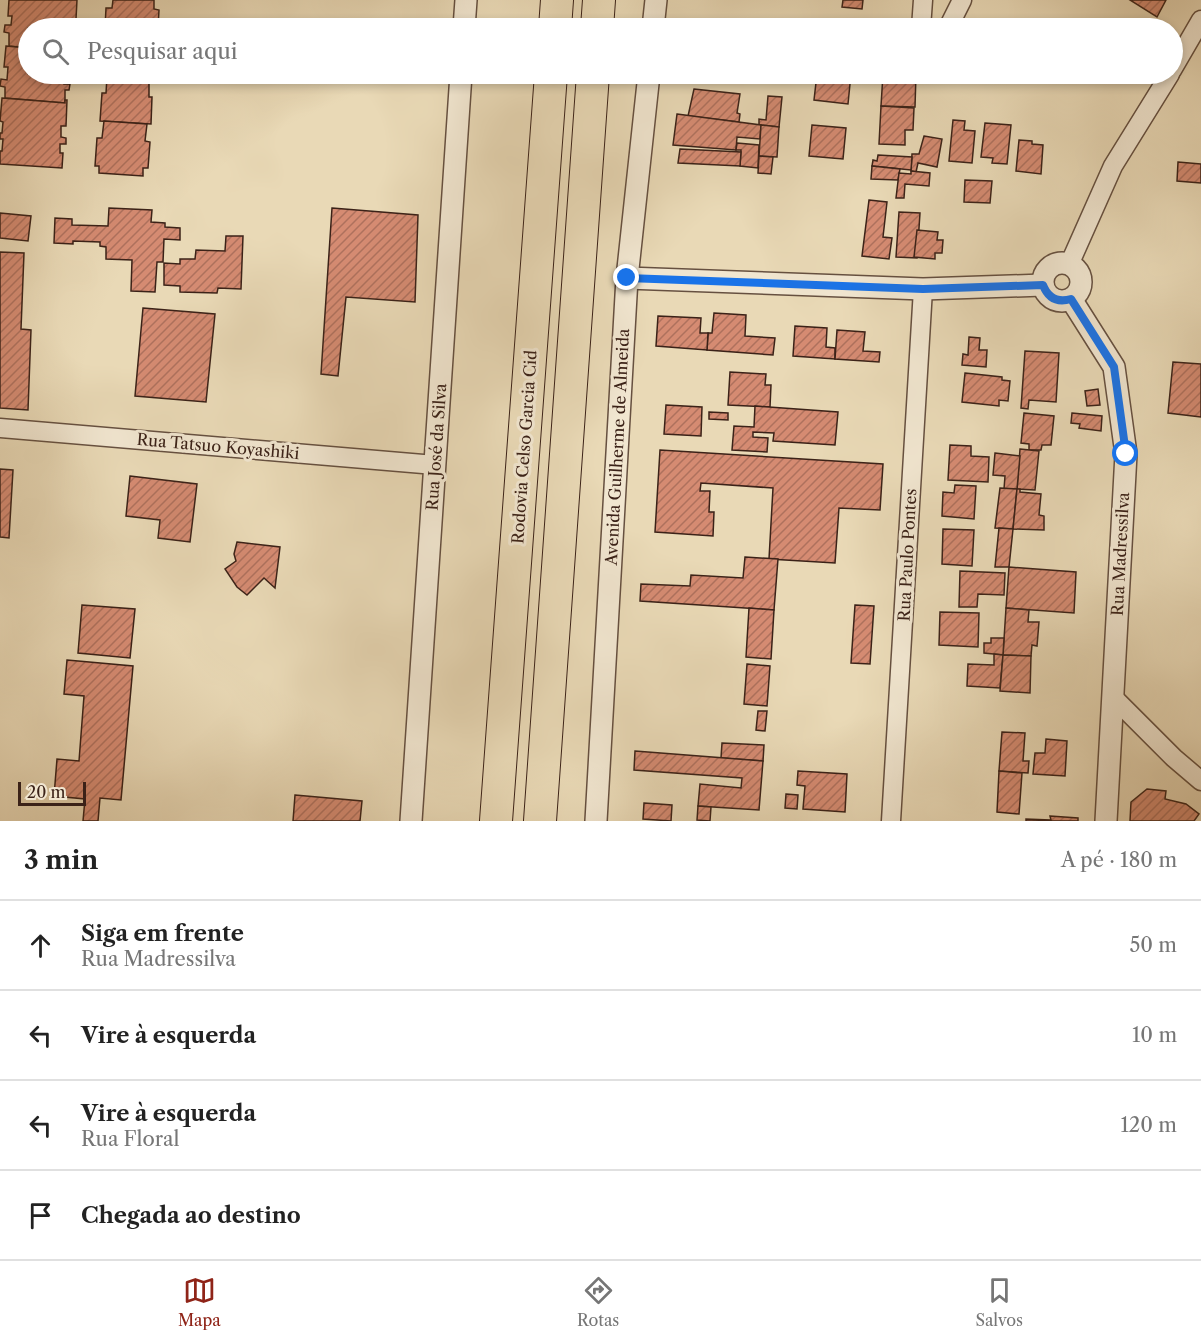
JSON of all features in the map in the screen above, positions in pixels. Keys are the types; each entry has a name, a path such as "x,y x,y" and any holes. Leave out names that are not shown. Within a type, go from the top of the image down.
{"highway":[{"path":"556,18 557,0"},
{"path":"598,18 599,0"},
{"name":"Rodovia Celso Garcia Cid","path":"496,821 550,84"},
{"path":"540,821 592,84"}],"street":[{"path":"465,18 466,0"},
{"path":"654,18 656,0"},
{"path":"922,18 923,0"},
{"path":"953,18 962,0"},
{"path":"1186,49 1201,20"},
{"name":"Rua José da Silva","path":"411,821 460,84"},
{"name":"Avenida Guilherme de Almeida","path":"596,821 627,278 648,84"},
{"path":"1069,265 1113,166 1164,84"},
{"path":"1069,265 1079,274 1081,286 1071,299 1059,301 1049,296 1043,285 1044,278 1051,267 1069,265"},
{"path":"627,278 923,289 1043,285"},
{"name":"Rua Paulo Pontes","path":"891,821 923,289"},
{"name":"Rua Madressilva","path":"1071,299 1114,367 1126,454 1106,821"},
{"name":"Rua Tatsuo Koyashiki","path":"0,428 435,465"},
{"path":"1113,697 1174,758 1201,781"}],"building":[{"path":"9,0 77,0 76,18 18,18 18,47 9,46 9,33 4,32 5,25 11,25 12,16 8,16"},
{"path":"113,0 154,0 154,9 159,10 159,18 106,18 106,8 112,8"},
{"path":"843,0 863,0 862,9 842,7"},
{"path":"1130,0 1166,0 1157,17"},
{"path":"6,46 18,47 18,84 70,84 69,90 65,90 65,103 5,98 5,87 0,86 1,79 7,80 8,67 4,67"},
{"path":"107,84 149,84 149,97 152,97 151,124 100,121 102,93 106,93"},
{"path":"816,84 850,84 848,104 814,100"},
{"path":"882,84 916,84 915,107 881,106"},
{"path":"694,89 740,94 737,113 740,114 739,122 688,116"},
{"path":"768,96 782,97 779,127 759,125 759,119 766,120"},
{"path":"2,98 65,103 67,100 66,126 61,126 61,137 66,138 66,144 60,144 60,153 63,153 62,168 0,164 3,139 0,139 3,122 0,121"},
{"path":"881,106 914,108 913,130 905,130 905,145 879,144"},
{"path":"677,114 761,125 760,139 737,137 736,150 673,145"},
{"path":"953,120 965,121 964,130 975,131 972,163 949,161"},
{"path":"104,121 147,124 145,141 150,142 148,168 143,168 143,176 99,173 99,166 95,166 97,138 102,138"},
{"path":"985,123 1011,125 1007,164 992,163 993,158 981,157"},
{"path":"761,125 779,127 777,157 759,156"},
{"path":"812,125 846,128 843,159 809,156"},
{"path":"924,136 942,139 937,167 918,163 916,172 911,171 912,154 919,154"},
{"path":"1019,140 1043,145 1041,174 1016,171"},
{"path":"737,143 759,145 758,168 740,166 741,150 736,150"},
{"path":"680,149 741,152 740,166 678,163"},
{"path":"878,155 912,157 911,170 872,166 873,160 877,161"},
{"path":"759,156 773,157 771,174 758,173"},
{"path":"1178,162 1201,164 1201,183 1177,181"},
{"path":"872,166 900,169 898,180 871,179"},
{"path":"911,171 930,173 929,186 905,184 904,198 896,198 899,173 911,174"},
{"path":"965,180 992,181 990,203 964,202"},
{"path":"869,200 887,202 883,237 892,238 889,259 862,256"},
{"path":"109,208 152,210 151,222 165,223 165,227 180,228 180,240 164,239 163,262 157,262 155,292 131,291 132,260 106,259 106,247 100,246 100,242 54,243 55,218 72,219 72,225 108,226"},
{"path":"332,208 418,215 415,302 346,297 338,376 321,374"},
{"path":"899,212 920,213 917,258 896,257"},
{"path":"0,213 31,216 28,241 0,238"},
{"path":"917,230 938,232 937,240 943,240 942,253 935,253 935,259 914,257"},
{"path":"226,236 243,236 241,289 218,288 217,293 180,292 180,286 164,285 164,263 180,264 180,259 195,259 196,250 225,251"},
{"path":"0,252 24,253 21,329 31,330 28,410 0,408"},
{"path":"143,308 215,314 206,402 135,396"},
{"path":"714,313 746,315 745,336 775,338 773,355 707,350 708,333 712,333"},
{"path":"658,316 701,318 700,333 708,333 707,350 656,346"},
{"path":"795,326 827,328 826,347 835,348 835,359 793,356"},
{"path":"837,330 865,332 863,351 880,352 879,362 835,359"},
{"path":"969,337 980,338 979,350 987,350 986,367 962,365 963,354 968,355"},
{"path":"1025,351 1059,353 1056,402 1029,400 1028,409 1021,408"},
{"path":"1173,362 1201,364 1201,417 1168,413"},
{"path":"730,372 766,374 765,385 771,385 770,407 728,405"},
{"path":"965,373 1002,377 1002,380 1010,381 1008,401 999,400 999,406 962,402"},
{"path":"1098,389 1100,405 1087,406 1085,391"},
{"path":"666,405 702,407 701,436 664,434"},
{"path":"755,406 838,412 835,445 773,441 774,433 753,432 753,437 768,438 767,452 732,450 734,426 754,427"},
{"path":"709,412 728,413 728,420 709,419"},
{"path":"1024,413 1054,416 1051,445 1042,445 1041,450 1029,450 1029,444 1021,443"},
{"path":"1072,413 1102,416 1101,431 1079,428 1080,424 1071,423"},
{"path":"950,445 971,446 971,456 989,457 988,482 948,480"},
{"path":"1020,449 1039,451 1035,490 1017,489"},
{"path":"660,450 883,464 880,510 839,508 835,563 769,559 773,488 701,483 700,491 710,491 709,512 714,512 713,536 655,532"},
{"path":"995,453 1020,456 1017,489 1004,489 1005,476 993,475"},
{"path":"0,469 13,470 9,538 0,537"},
{"path":"130,476 197,484 190,542 158,538 160,520 126,516"},
{"path":"955,485 976,486 974,519 942,516 943,492 954,493"},
{"path":"1000,488 1017,489 1013,529 995,528"},
{"path":"1017,489 1020,489 1020,492 1041,494 1039,515 1044,516 1044,530 1013,529"},
{"path":"999,528 1013,529 1009,567 995,567"},
{"path":"943,529 974,530 972,566 942,564"},
{"path":"237,542 280,547 275,588 264,578 247,595 237,587 225,569 236,561 234,554"},
{"path":"745,557 778,559 774,610 640,601 641,584 690,586 691,575 743,578"},
{"path":"1009,567 1076,572 1074,613 1006,608"},
{"path":"960,571 1005,573 1004,595 978,594 977,607 959,607"},
{"path":"82,605 135,609 130,658 78,653"},
{"path":"855,605 874,606 870,664 851,663"},
{"path":"749,608 774,610 771,659 746,657"},
{"path":"1006,608 1029,610 1028,622 1039,622 1037,646 1032,645 1031,656 1003,655"},
{"path":"940,612 979,613 978,647 939,645"},
{"path":"991,638 1004,638 1003,655 984,653 984,643 991,643"},
{"path":"994,654 1003,655 1000,688 967,686 968,664 994,665"},
{"path":"1003,655 1031,656 1030,693 1000,691"},
{"path":"67,660 133,666 121,800 100,798 98,821 83,821 85,799 54,796 57,759 79,761 84,696 64,694"},
{"path":"747,664 770,666 767,706 744,704"},
{"path":"758,711 767,711 765,731 756,730"},
{"path":"1002,732 1025,733 1023,761 1029,761 1028,773 999,771"},
{"path":"1046,739 1067,741 1065,776 1033,774 1035,753 1045,753"},
{"path":"722,743 764,745 763,761 721,758"},
{"path":"635,751 763,761 759,810 698,806 700,784 741,788 742,778 634,770"},
{"path":"798,771 847,774 845,812 803,809 805,786 797,785"},
{"path":"999,771 1022,773 1019,814 997,812"},
{"path":"1147,789 1166,791 1165,799 1186,804 1199,814 1194,821 1130,821 1131,802"},
{"path":"786,794 798,795 797,809 785,808"},
{"path":"295,795 362,801 360,821 293,821"},
{"path":"644,803 672,805 671,821 643,819"},
{"path":"698,806 711,807 710,821 697,820"},
{"path":"1050,816 1078,818 1078,821 1026,821 1026,819 1051,820"}],"route":[{"path":"627,278 923,289 1043,285 1049,296 1054,299 1065,301 1071,299 1114,367 1126,454"}]}
